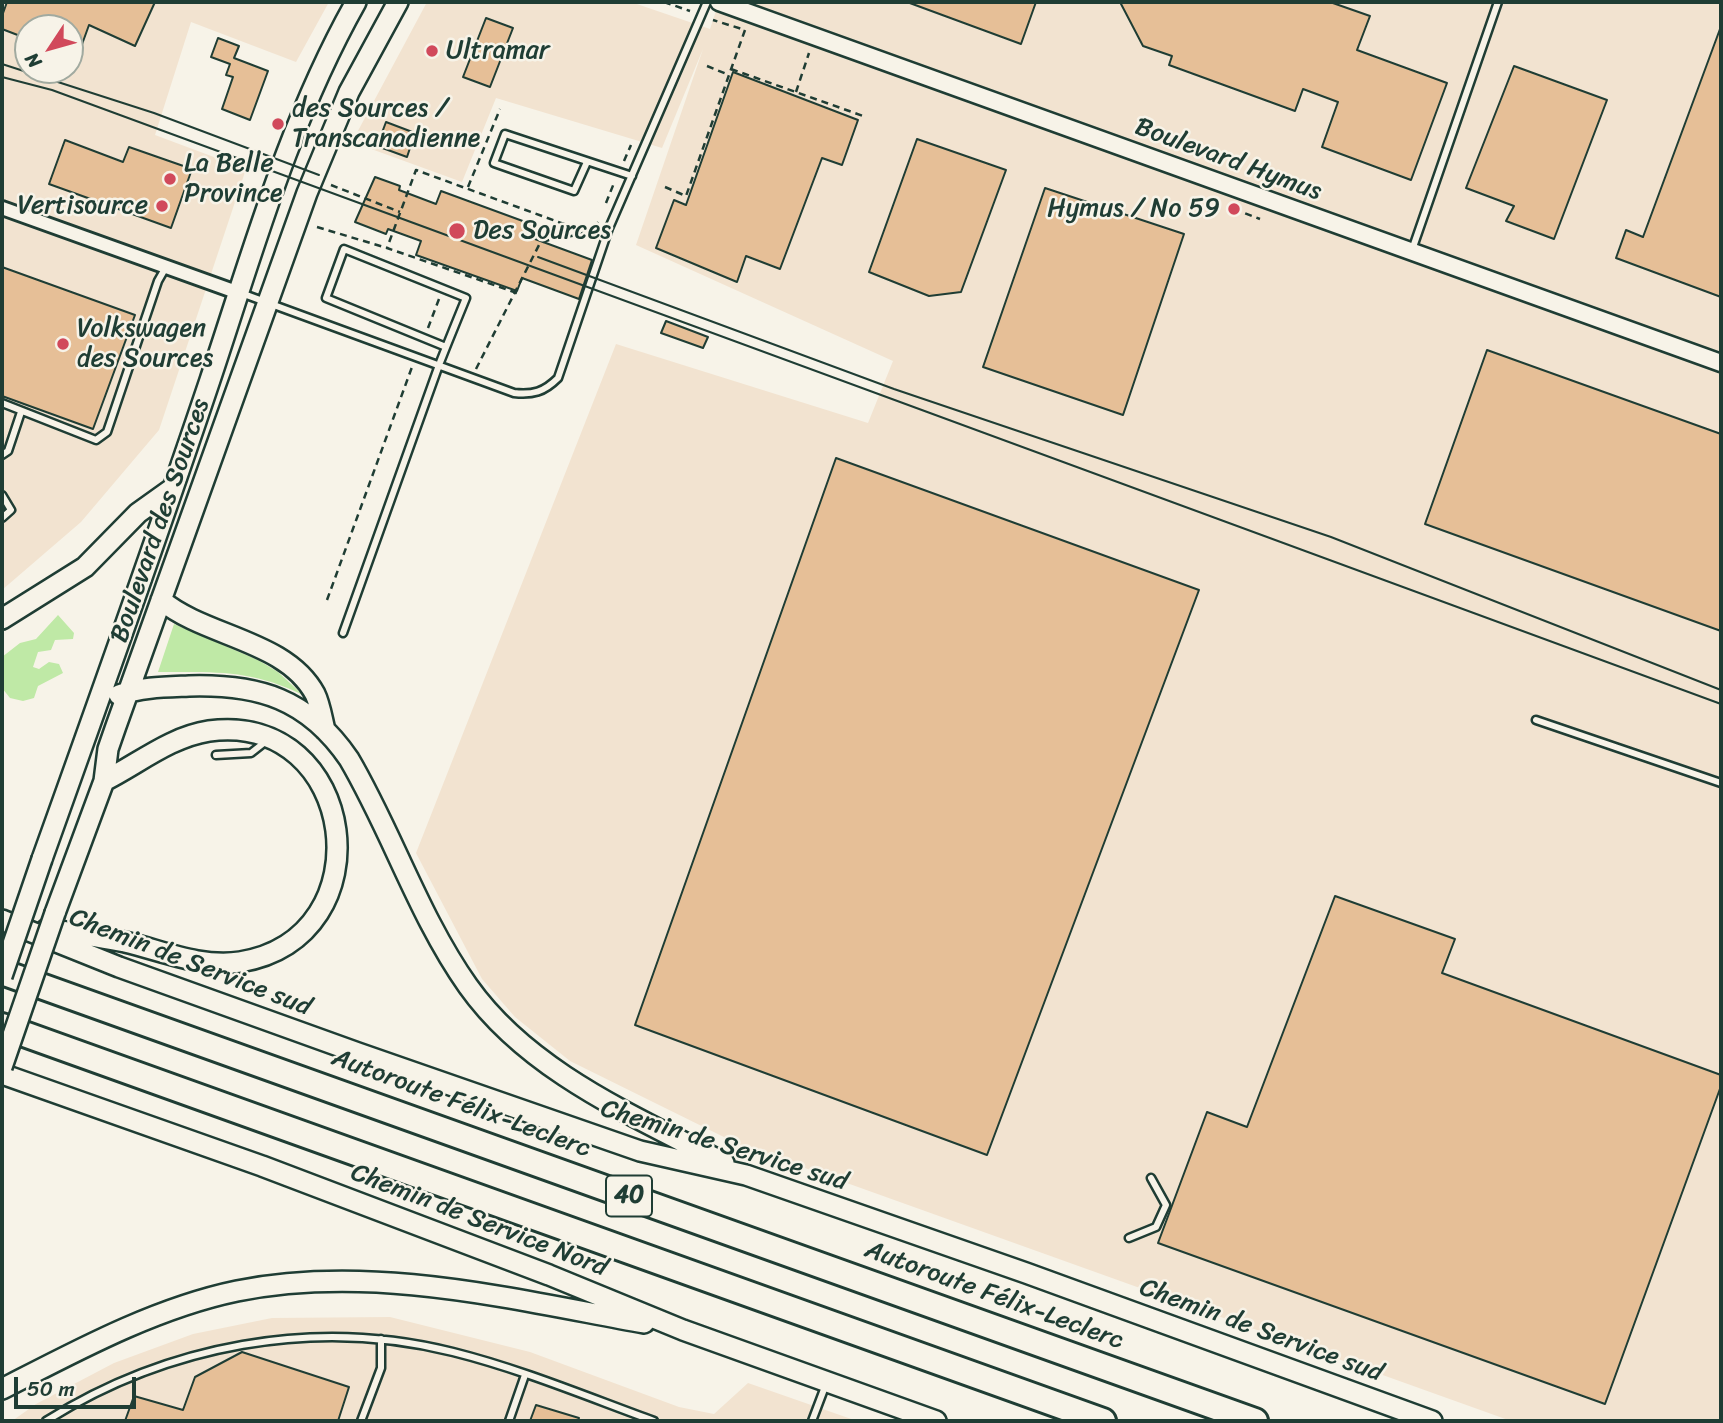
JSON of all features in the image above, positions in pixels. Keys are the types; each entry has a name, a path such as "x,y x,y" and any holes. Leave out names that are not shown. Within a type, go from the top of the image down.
{"highway":[{"name":"Autoroute Félix-Leclerc","path":"2,974 1255,1421"},
{"name":"40","path":"2,1026 1103,1421"}],"main road":[{"name":"Boulevard des Sources","path":"2,974 173,488 289,139 356,2"},
{"name":"Boulevard des Sources","path":"2,1067 104,781 108,748 307,193 349,92 398,2"},
{"path":"2,619 85,567 138,513 173,488"},
{"path":"162,600 195,623 255,645 289,667 315,695 326,731"},
{"path":"98,703 129,691 178,686 243,687 293,704 326,731 354,769 455,966 481,1003 508,1033 574,1082 747,1175"},
{"path":"5,921 125,943 206,962 241,962 276,950 289,942 313,919 330,891 340,843 333,808 317,778 294,754 267,739 238,730 192,735 166,746 104,781"},
{"name":"Chemin de Service sud","path":"5,921 170,986 640,1151 747,1175 1432,1421"},
{"name":"Chemin de Service Nord","path":"2,1074 262,1166 549,1275 683,1330 936,1421"},
{"path":"2,1389 172,1309 238,1291 292,1283 348,1281 415,1285 683,1330"}],"street":[{"name":"Boulevard Hymus","path":"720,2 1721,363"},
{"path":"2,208 239,293"}],"lane":[{"path":"239,293 416,356 440,362 514,393 532,395 547,388 558,378 609,228 708,2"},
{"path":"1412,252 1498,2"},
{"path":"587,162 574,191 494,163 505,135 632,176"},
{"path":"343,633 440,362 466,298 344,249 326,298 446,347"},
{"path":"2,403 96,439 107,432 158,281 166,267"},
{"path":"2,455 8,451 20,412"},
{"path":"2,495 11,510 2,518"},
{"path":"1536,720 1721,783"},
{"path":"216,755 251,753 267,739"},
{"path":"1129,1238 1156,1227 1166,1205 1152,1178"},
{"path":"46,1421 102,1391 150,1370 229,1346 318,1336 381,1339 454,1352 654,1421"},
{"path":"361,1421 381,1368 381,1339"},
{"path":"509,1421 525,1375"},
{"path":"812,1421 826,1382"}],"path":[{"path":"664,187 686,196 745,30"},
{"path":"796,92 809,53"},
{"path":"707,66 729,75"},
{"path":"731,69 866,117"},
{"path":"468,187 500,109"},
{"path":"605,206 631,145"},
{"path":"387,248 416,170 564,223 559,235"},
{"path":"331,185 400,212"},
{"path":"1234,209 1260,219"},
{"path":"440,362 477,369 540,243 559,235 584,234 598,224 601,215"},
{"path":"317,227 517,293"},
{"path":"423,339 450,269"},
{"path":"327,600 416,356"}],"shaded area":[{"path":"2,2 329,2 296,62 191,22 155,135 246,169 159,430 81,522 2,590"},
{"path":"427,2 631,2 710,29 719,2 1721,2 1721,1421 1511,1421 738,1144 570,1061 515,1017 482,979 416,853 616,344 868,423 893,361 636,245 703,49 662,148 496,98 462,182 352,142"},
{"path":"390,1317 530,1352 679,1407 714,1414 748,1383 857,1421 12,1421 36,1404 114,1363 193,1334 272,1318"}],"green space":[{"path":"58,615 74,633 73,639 55,640 51,650 38,652 33,667 39,669 49,662 59,664 63,673 38,686 34,698 23,701 10,698 2,688 2,657 20,643 36,639"},
{"path":"174,624 258,660 278,672 303,695 249,676 215,672 158,672"}],"building":[{"path":"7,2 155,2 135,46 89,25 84,39 84,14 14,14 14,34 2,29 2,16"},
{"path":"907,2 1036,2 1021,44"},
{"path":"1120,2 1330,2 1370,16 1357,50 1447,83 1411,180 1322,147 1338,102 1303,89 1295,111 1169,65 1172,56 1143,46"},
{"path":"486,18 513,28 490,87 463,77"},
{"path":"1720,29 1721,297 1616,258 1626,230 1643,237"},
{"path":"218,38 239,46 234,58 268,71 250,120 222,109 233,77 226,75 230,64 211,57"},
{"path":"1514,66 1607,100 1554,239 1506,221 1514,206 1466,188"},
{"path":"733,72 858,120 842,165 822,158 780,269 746,256 737,282 656,248 674,200 686,205"},
{"path":"386,122 415,133 407,157 377,146"},
{"path":"917,139 1006,170 961,292 929,296 869,272"},
{"path":"65,140 123,162 129,147 192,169 171,228 49,184"},
{"name":"Des Sources","path":"375,177 400,186 399,190 436,204 441,191 539,227 535,239 592,260 579,299 522,278 517,291 416,255 421,241 388,229 386,234 355,222"},
{"path":"1045,188 1184,234 1123,415 983,367"},
{"name":"Volkswagen des Sources","path":"2,267 135,315 93,429 2,396"},
{"path":"666,321 708,337 703,348 661,333"},
{"path":"1487,350 1721,434 1721,631 1425,524"},
{"path":"836,458 1199,590 987,1155 635,1025"},
{"path":"1335,896 1455,939 1442,973 1721,1075 1721,1086 1605,1404 1158,1243 1207,1112 1247,1127"},
{"path":"242,1352 349,1387 338,1421 125,1421 134,1396 183,1410 195,1377"},
{"path":"536,1405 579,1418 578,1421 530,1421"}],"tram line":[{"path":"2,64 154,113 319,175"},
{"path":"2,77 52,90 1721,704"},
{"path":"538,257 894,389 1331,537 1721,690"}],"place":[{"name":"Ultramar","path":"432,51"},
{"name":"des Sources / Transcanadienne","path":"278,124"},
{"name":"La Belle Province","path":"170,179"},
{"name":"Vertisource","path":"162,206"},
{"name":"Hymus / No 59","path":"1234,209"},
{"name":"Des Sources","path":"457,231"},
{"name":"Volkswagen des Sources","path":"63,344"}]}
